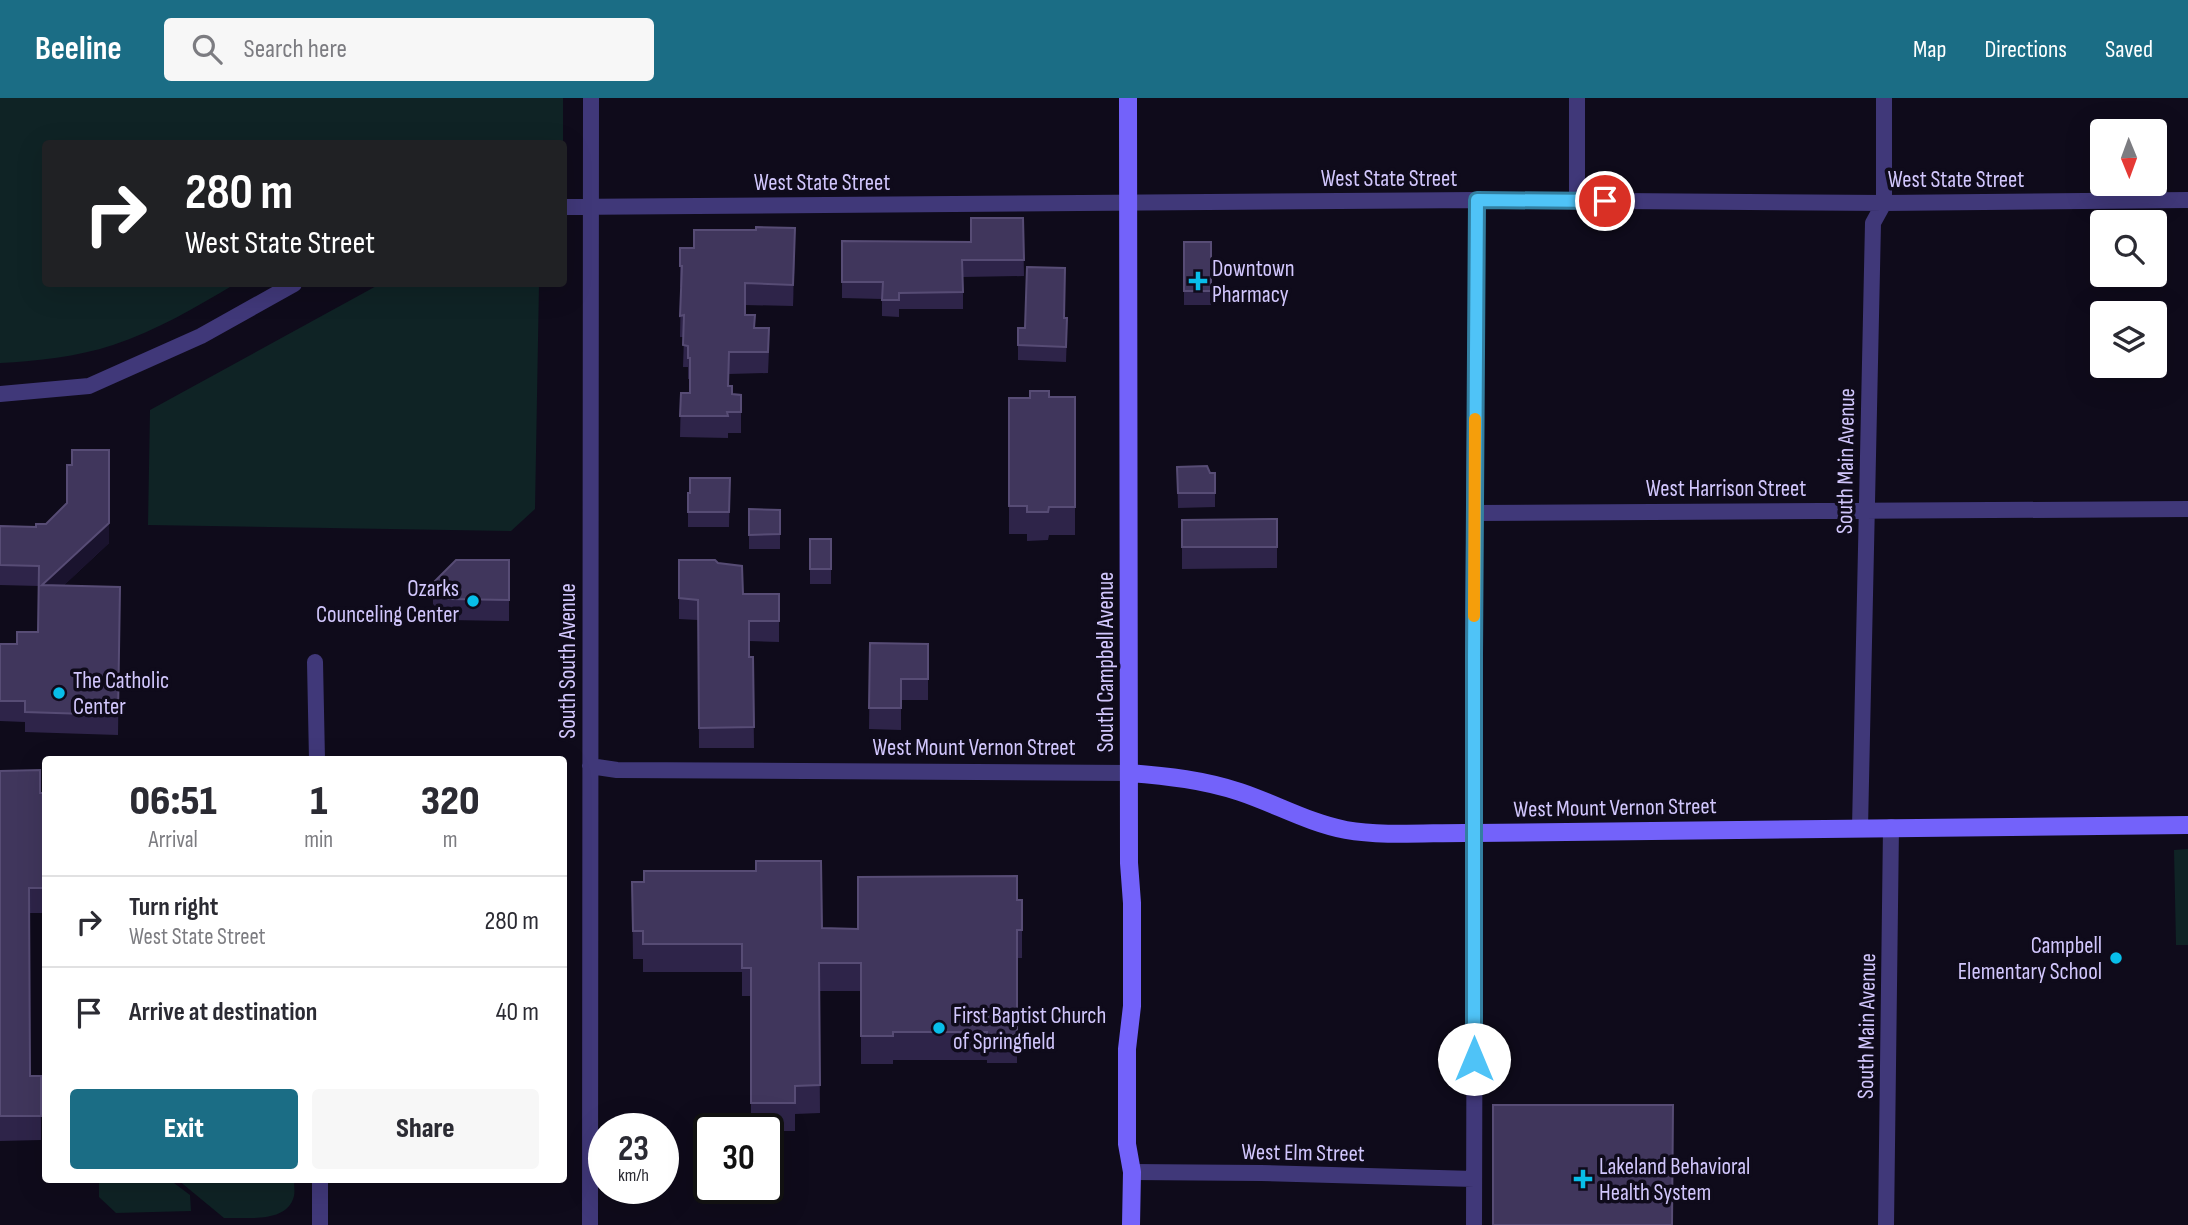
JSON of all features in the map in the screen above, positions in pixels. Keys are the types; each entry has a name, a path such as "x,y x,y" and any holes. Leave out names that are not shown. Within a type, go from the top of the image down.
{"main road":[{"name":"South Campbell Avenue","path":"1128,98 1132,1006 1127,1049 1127,1144 1132,1172 1131,1225"},
{"name":"West Mount Vernon Street","path":"1129,773 1176,776 1207,782 1241,792 1320,823 1349,830 1475,833 2188,825"}],"street":[{"name":"South South Avenue","path":"590,1225 591,98"},
{"path":"1577,98 1577,200"},
{"name":"South Main Avenue","path":"1860,828 1873,223 1884,203 1884,98"},
{"name":"West State Street","path":"567,207 1477,200 1884,203 2188,200"},
{"path":"1474,1225 1477,200"},
{"path":"0,394 89,386 201,336 289,287"},
{"name":"West Harrison Street","path":"1475,513 2188,509"},
{"path":"315,662 317,756"},
{"name":"West Mount Vernon Street","path":"590,766 617,770 1129,773"},
{"name":"South Main Avenue","path":"1886,1225 1891,827"},
{"name":"West Elm Street","path":"1132,1172 1474,1179"},
{"path":"320,1183 320,1225"}],"green space":[{"path":"0,98 563,98 563,140 42,140 42,287 230,287 160,326 113,345 57,358 0,363"},
{"path":"375,287 539,287 535,509 511,531 148,525 150,410"},
{"path":"2188,849 2188,945 2176,945 2174,850"},
{"path":"99,1183 174,1183 190,1195 191,1211 116,1213 99,1197"},
{"path":"182,1183 294,1183 290,1205 275,1215 224,1218"}],"building":[{"path":"971,218 1023,218 1024,260 962,260 963,292 899,293 899,300 882,300 883,282 842,282 842,241 971,242"},
{"path":"756,227 795,228 793,285 745,283 745,315 755,315 754,328 769,328 768,352 729,352 728,386 732,386 732,394 741,395 741,412 727,412 728,416 680,416 681,393 690,393 690,358 688,346 683,345 684,315 680,316 680,248 694,248 694,230 756,230"},
{"name":"Downtown Pharmacy","path":"1184,242 1211,242 1211,291 1184,291"},
{"path":"1027,267 1065,268 1066,347 1018,345 1018,328 1025,328"},
{"path":"1030,391 1049,391 1049,397 1075,397 1075,507 1049,507 1048,512 1027,512 1027,506 1009,506 1009,398 1030,398"},
{"path":"72,450 109,450 109,523 42,585 120,587 118,715 25,712 25,701 0,701 0,644 17,644 17,632 38,632 39,566 0,565 0,526 36,527 36,524 46,524 67,503 67,465 72,465"},
{"path":"1207,466 1210,473 1215,473 1215,493 1178,493 1177,467"},
{"path":"690,478 730,478 729,512 688,512"},
{"path":"749,509 780,510 780,534 749,535"},
{"path":"1277,519 1277,547 1182,547 1182,520"},
{"path":"810,539 831,539 831,569 810,569"},
{"path":"456,560 509,560 509,600 449,599 433,583"},
{"path":"679,560 715,560 718,563 742,566 743,594 779,594 779,621 749,621 749,657 753,657 754,727 699,728 698,600 679,598"},
{"path":"870,643 928,644 928,679 901,679 901,708 869,708"},
{"path":"40,770 42,888 29,888 30,1076 41,1076 41,1116 0,1116 0,771"},
{"name":"First Baptist Church of Springfield","path":"756,861 821,861 822,928 858,929 858,877 1017,876 1017,900 1022,900 1022,930 1017,930 1017,1035 987,1035 987,1032 893,1032 893,1036 861,1036 861,963 819,963 820,1085 795,1086 795,1103 751,1103 751,968 742,968 742,944 643,944 643,931 633,931 632,882 644,882 644,871 756,871"},
{"name":"Lakeland Behavioral Health System","path":"1493,1105 1673,1105 1672,1225 1493,1225"}],"slow traffic":[{"path":"1474,616 1475,419"}],"place":[{"name":"Downtown Pharmacy","path":"1198,281"},
{"name":"Ozarks Counceling Center","path":"473,601"},
{"name":"The Catholic Center","path":"59,693"},
{"name":"Campbell Elementary School","path":"2116,958"},
{"name":"First Baptist Church of Springfield","path":"939,1028"},
{"name":"Lakeland Behavioral Health System","path":"1583,1179"}],"route":[{"path":"1474,1059 1477,200 1605,201"}]}
